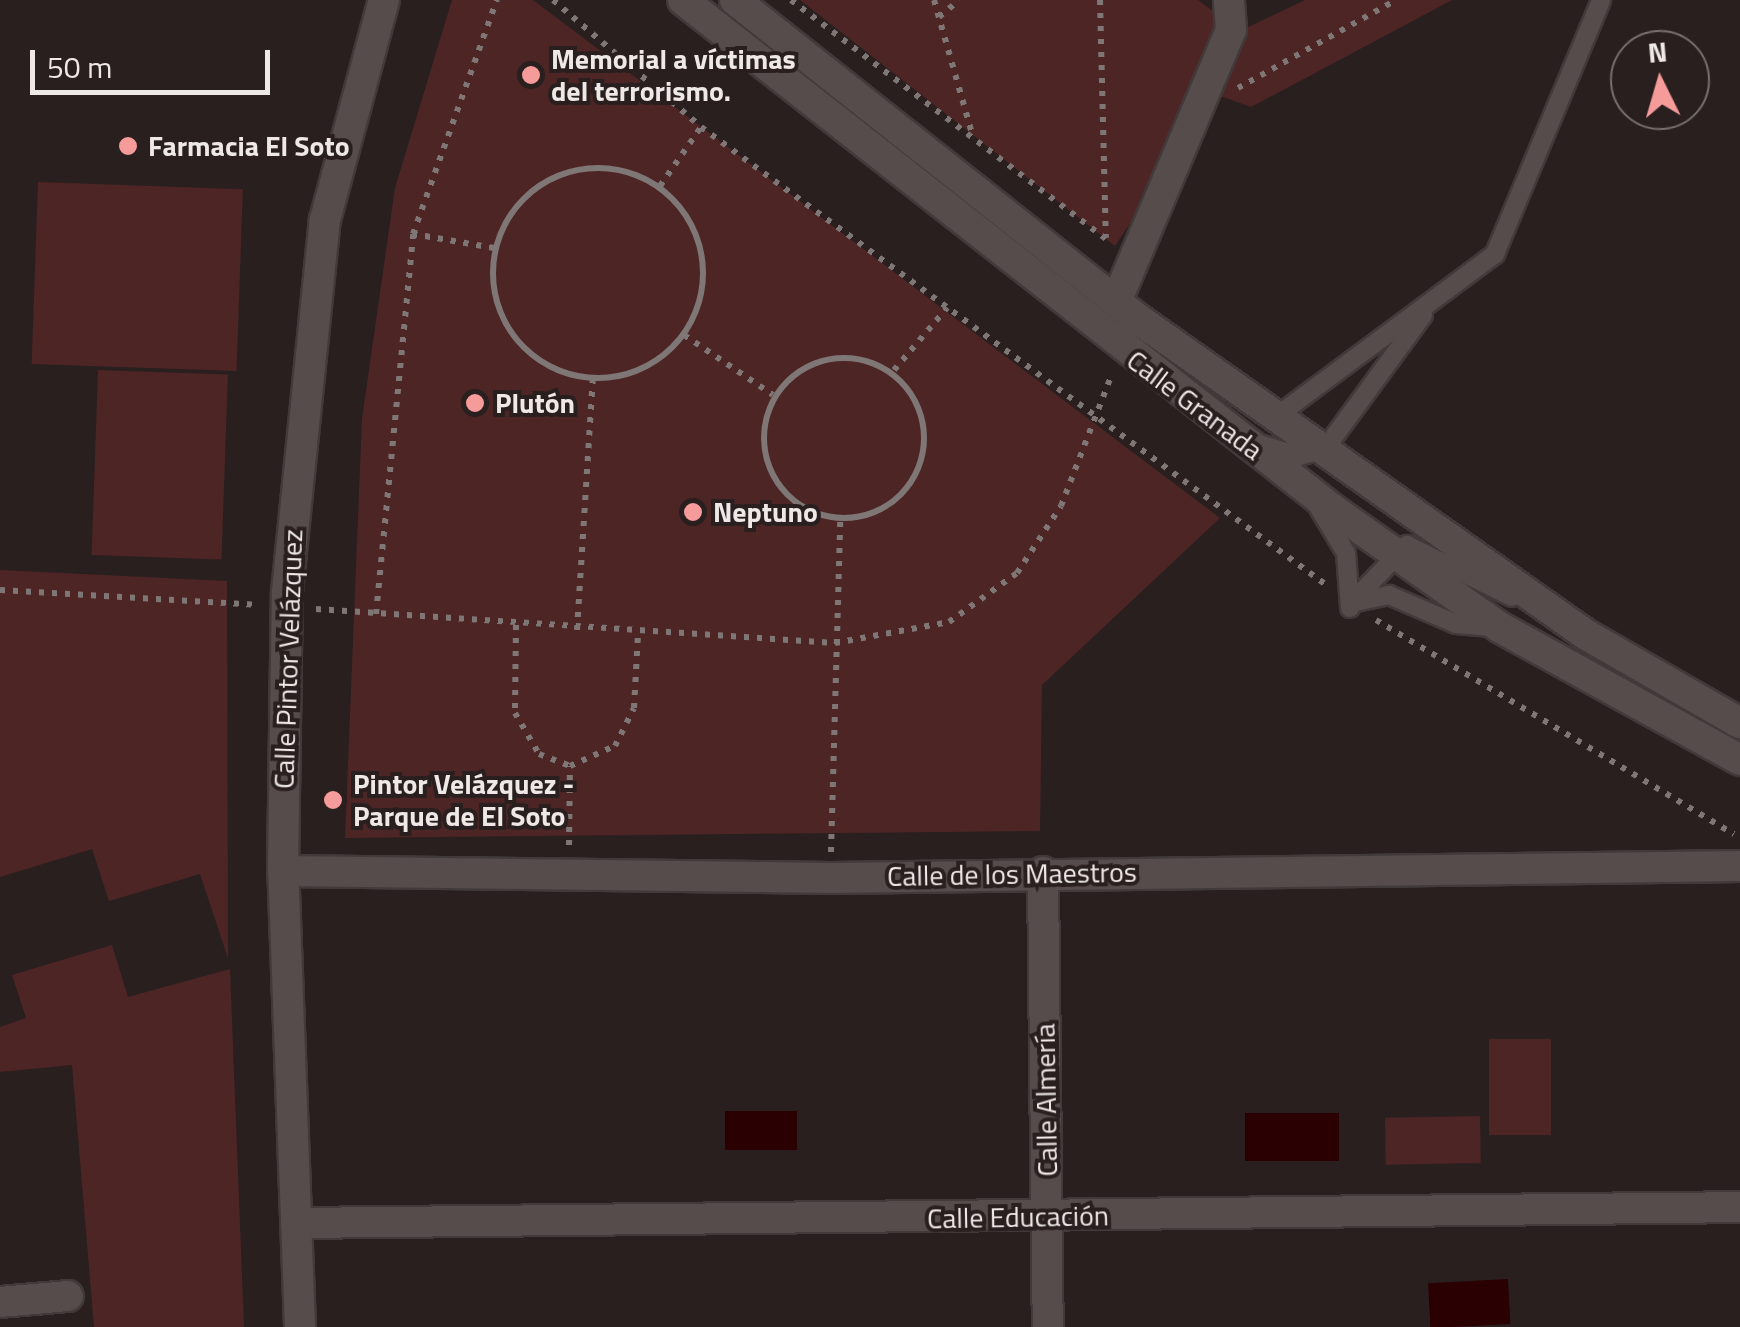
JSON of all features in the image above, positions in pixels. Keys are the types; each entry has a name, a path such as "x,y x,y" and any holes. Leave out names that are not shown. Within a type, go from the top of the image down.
{"street":[{"name":"Calle Pintor Velázquez","path":"300,1327 283,870 286,606 324,220 384,0"},
{"name":"Calle Granada","path":"683,0 1123,350 1308,491 1501,628 1740,760"},
{"name":"Calle Granada","path":"735,0 1116,302 1586,634 1740,723"},
{"path":"1116,302 1231,30 1229,0"},
{"name":"Calle de los Maestros","path":"283,870 831,878 1044,872 1740,866"},
{"name":"Calle Almería","path":"1044,872 1048,1327"},
{"name":"Calle Educación","path":"296,1223 1740,1207"},
{"path":"0,1302 68,1296"}],"lane":[{"path":"1277,416 1495,254 1601,0"},
{"path":"1236,436 1299,456 1325,449 1434,301"},
{"path":"1308,491 1346,553 1350,609"},
{"path":"1350,609 1394,551 1407,545 1586,634"},
{"path":"1350,609 1389,595 1456,624 1501,628"}],"path":[{"path":"376,614 414,234 497,0"},
{"path":"552,0 701,127 1350,609 1641,786 1740,837"},
{"path":"791,0 1134,260"},
{"path":"934,0 973,137"},
{"path":"939,17 960,0"},
{"path":"1100,0 1106,239"},
{"path":"1228,107 1235,90 1396,0"},
{"path":"660,186 701,127"},
{"path":"604,167 660,186 687,214 702,251 701,297 684,336 632,373 593,378 552,368 514,338 494,292 494,248 514,208 554,176 604,167"},
{"path":"414,234 494,248"},
{"path":"894,370 947,308"},
{"path":"684,336 773,395"},
{"path":"0,590 286,606 577,630 835,643 949,622 1017,573 1061,506 1092,416 1123,350"},
{"path":"847,357 894,370 926,426 922,462 904,494 840,521 798,507 773,478 762,444 773,395 806,367 847,357"},
{"path":"577,630 593,378"},
{"path":"831,878 840,521"},
{"path":"516,625 515,714 539,754 570,766 615,746 634,708 638,633"},
{"path":"568,874 570,766"}],"shaded area":[{"path":"452,0 533,0 1220,518 1042,685 1040,831 345,838 362,419 395,188"},
{"path":"800,0 1198,0 1240,31 1305,0 1452,0 1251,107 1215,94 1115,246"},
{"path":"38,182 243,189 237,371 32,364"},
{"path":"98,370 228,375 221,559 92,555"},
{"path":"0,570 227,581 228,958 200,874 109,901 92,849 0,877"},
{"path":"112,945 128,997 230,969 244,1327 94,1327 72,1065 0,1072 0,1027 26,1018 12,975"},
{"path":"1489,1039 1551,1039 1551,1135 1489,1135"},
{"path":"725,1111 797,1111 797,1150 725,1150"},
{"path":"1245,1113 1339,1113 1339,1161 1245,1161"},
{"path":"1480,1116 1481,1163 1386,1165 1385,1118"},
{"path":"1508,1279 1510,1324 1430,1327 1428,1283"}],"place":[{"name":"Memorial a víctimas del terrorismo.","path":"531,75"},
{"name":"Farmacia El Soto","path":"128,146"},
{"name":"Plutón","path":"475,403"},
{"name":"Neptuno","path":"693,512"},
{"name":"Pintor Velázquez - Parque de El Soto","path":"333,800"}]}
